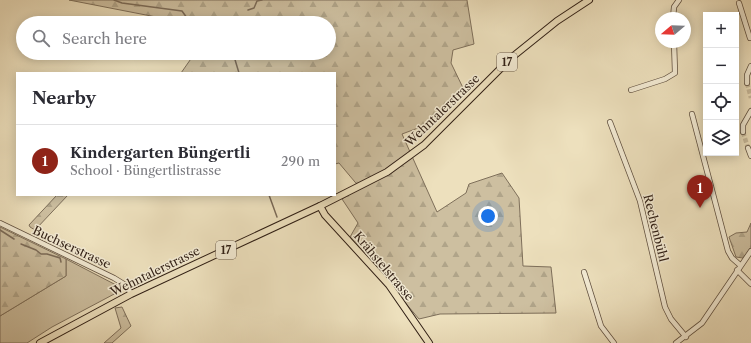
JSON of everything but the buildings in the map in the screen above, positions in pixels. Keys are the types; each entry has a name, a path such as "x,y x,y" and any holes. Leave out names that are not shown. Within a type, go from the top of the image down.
{"main road":[{"name":"Wehntalerstrasse","path":"40,343 132,294 375,179 403,161 434,135 511,58 557,22 589,0"},
{"name":"Krähstelstrasse","path":"320,206 325,215 389,285 428,343"}],"street":[{"path":"674,12 674,6 679,0"},
{"path":"739,3 750,38"},
{"path":"631,90 672,76 675,72 674,48"},
{"path":"747,83 747,75 751,66"},
{"path":"743,132 743,125 751,111"},
{"path":"692,114 728,251 751,284"},
{"name":"Rechenbühl","path":"610,122 640,201 665,307 671,319 686,337"},
{"path":"748,148 751,156"},
{"name":"Buchserstrasse","path":"0,223 114,278 127,286 132,294"},
{"path":"676,343 686,337 702,323 751,251"},
{"path":"584,272 601,326 614,343"}],"green space":[{"path":"69,0 467,0 474,44 453,50 451,63 465,92 437,121 402,134 437,212 466,193 469,184 502,173 519,198 523,266 551,267 556,313 440,314 419,319 350,237 358,223 342,199 360,188 339,163 336,164 336,72 182,72 190,60 336,60 336,16 151,16"},
{"path":"56,196 67,196 35,230 29,225"},
{"path":"751,223 751,248 743,258 736,257 729,237 736,233 747,232"},
{"path":"0,227 66,259 66,276 0,316"},
{"path":"66,259 118,286 118,292 52,327 27,343 0,343 0,316 66,276"},
{"path":"122,307 131,326 112,343 104,343 121,328 115,308"}],"waterway":[{"path":"114,0 122,3 182,11 186,16"},
{"path":"248,10 254,8 257,1 262,0"},
{"path":"235,60 239,72"},
{"path":"269,196 277,217"},
{"path":"0,230 14,239"},
{"path":"21,244 36,250 41,254 47,254 60,258 61,262"}],"tunnel":[{"path":"747,83 751,98"},
{"path":"743,132 748,148"}],"place":[{"name":"Kindergarten Büngertli","path":"700,208"}]}
